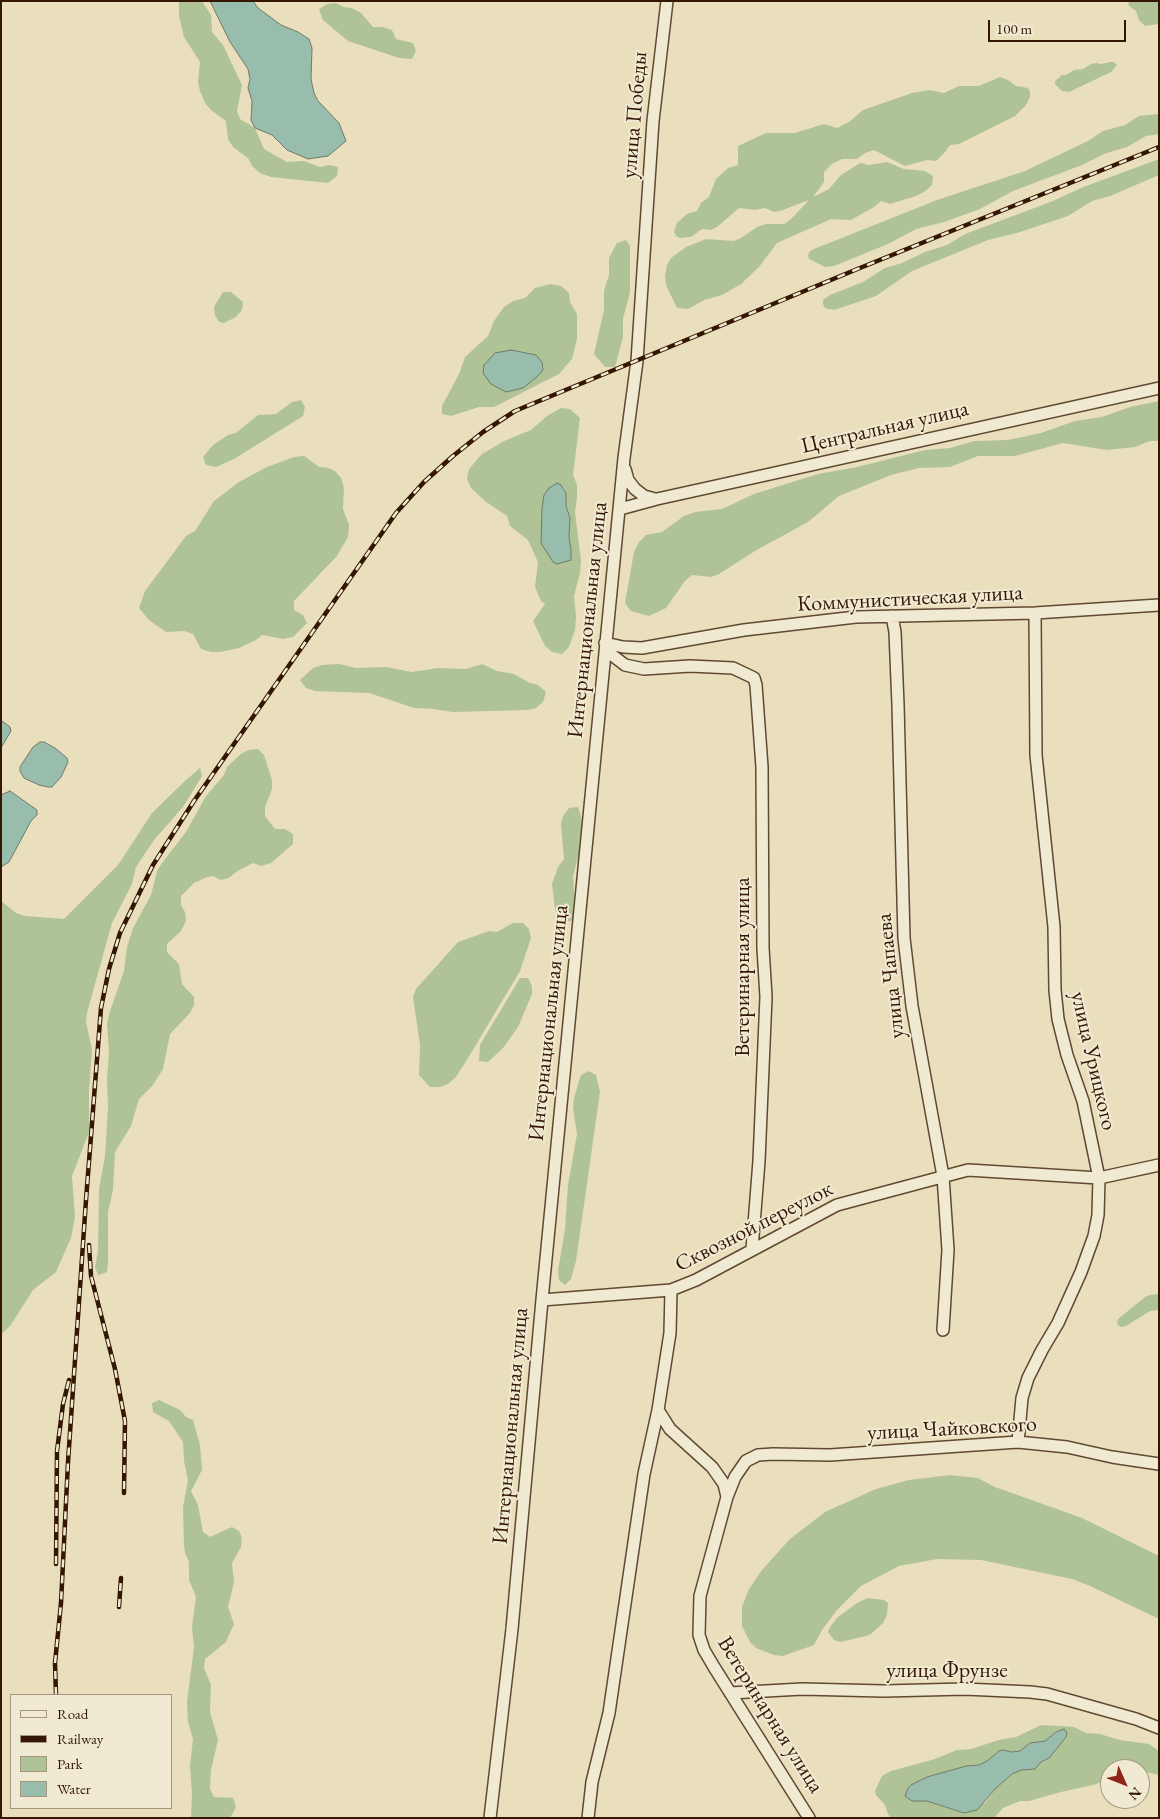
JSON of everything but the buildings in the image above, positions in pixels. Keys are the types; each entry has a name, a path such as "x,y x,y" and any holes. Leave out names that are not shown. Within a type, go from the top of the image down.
{"street":[{"name":"улица Победы","path":"646,232 654,121 667,1"},
{"name":"Интернациональная улица","path":"490,1818 512,1629 605,643 624,458 637,361 646,232"},
{"name":"Центральная улица","path":"620,509 657,499 1159,388"},
{"path":"624,458 626,475 635,489 644,496 657,499"},
{"name":"Коммунистическая улица","path":"605,643 623,647 642,648 744,630 856,617 1035,613 1159,605"},
{"name":"улица Урицкого","path":"1018,1442 1022,1398 1028,1378 1058,1323 1081,1272 1094,1236 1098,1214 1099,1178 1083,1100 1067,1055 1058,1019 1055,990 1054,927 1036,755 1035,613"},
{"name":"улица Чапаева","path":"892,616 898,705 904,938 914,1015 943,1176 948,1250 943,1330"},
{"name":"Ветеринарная улица","path":"605,643 612,655 626,665 644,669 690,666 733,668 754,678 756,685 762,767 763,948 766,997 759,1161 752,1249"},
{"name":"Сквозной переулок","path":"542,1300 671,1290 696,1280 837,1204 968,1170 1099,1178 1159,1165"},
{"path":"588,1818 592,1782 610,1713 644,1474 658,1410 670,1333 671,1290"},
{"path":"658,1410 670,1429 702,1457 719,1476 724,1484 727,1497"},
{"name":"улица Чайковского","path":"746,1461 758,1455 830,1455 1018,1442 1067,1447 1112,1457 1159,1464"},
{"name":"Ветеринарная улица","path":"746,1461 734,1477 727,1497 700,1596 699,1635 704,1650 730,1693 810,1818"},
{"name":"улица Фрунзе","path":"730,1693 802,1689 884,1692 965,1689 1030,1692 1046,1694 1136,1719 1159,1728"}],"green space":[{"path":"179,1 202,1 211,15 212,32 223,45 242,85 237,111 240,119 255,128 264,149 287,162 304,161 320,167 329,165 338,167 337,176 328,183 271,177 260,173 252,166 248,158 233,147 228,139 226,121 211,110 205,103 200,91 198,82 200,62 184,37 179,16"},
{"path":"1128,1 1159,1 1159,24 1145,26 1139,20 1136,11 1129,6"},
{"path":"336,3 361,13 373,27 383,27 392,30 396,39 413,43 416,51 412,59 399,58 348,41 323,20 319,9 327,4"},
{"path":"1114,62 1117,65 1111,72 1069,92 1062,91 1055,84 1055,81 1062,75 1066,75 1074,70 1083,69 1091,64"},
{"path":"1000,77 1016,86 1028,88 1030,92 1026,105 1015,116 959,144 950,145 936,161 927,160 905,166 874,150 865,153 857,159 842,159 832,164 824,172 824,182 813,197 829,189 841,175 860,163 869,165 887,162 904,169 925,171 933,176 932,185 924,192 890,204 881,201 851,220 831,219 777,243 759,267 741,284 722,295 704,300 688,309 677,308 666,285 667,265 671,258 686,247 706,239 734,241 757,227 766,224 784,224 809,200 774,212 765,208 755,210 739,208 711,230 702,229 691,237 680,238 676,236 674,232 677,223 687,214 697,211 701,203 709,197 716,179 728,168 738,165 738,146 766,133 795,133 824,124 837,128 849,122 863,110 912,93 929,90 944,93 959,86 979,86"},
{"path":"1159,114 1159,134 1146,136 1127,147 1104,154 1082,165 1013,191 980,209 944,222 916,229 888,244 834,266 825,267 809,259 810,251 814,249 937,200 1025,171 1088,141 1103,131 1125,125 1139,116"},
{"path":"1159,159 1159,175 1110,196 1092,201 1068,216 1017,233 988,240 912,271 876,296 834,310 825,308 823,304 823,300 830,295 863,282 885,268 947,245 965,234"},
{"path":"626,240 630,246 630,292 623,319 623,337 615,367 605,367 594,354 604,310 604,291 609,275 609,258 617,243"},
{"path":"550,284 561,286 569,293 570,302 577,314 577,339 572,359 559,374 494,407 479,407 451,416 442,414 442,406 459,374 465,357 488,336 494,321 504,307 513,301 525,298 535,288"},
{"path":"223,292 231,292 243,302 242,310 236,317 224,323 219,322 215,315 214,307"},
{"path":"301,400 305,407 303,416 234,459 216,467 206,465 203,457 213,445 228,435 236,433 258,415 276,414 292,402"},
{"path":"1159,401 1159,441 1150,441 1135,447 1107,450 1063,443 1015,456 978,456 950,467 919,468 891,475 839,496 808,522 755,551 719,574 711,577 692,575 685,581 666,608 649,616 631,611 625,603 634,552 639,542 646,535 662,532 684,516 695,512 722,509 754,494 818,474 857,467 925,450 950,448 974,441 1008,440 1041,433 1075,421 1102,417 1130,407"},
{"path":"561,408 570,409 580,418 573,475 577,485 575,512 581,561 574,596 575,630 569,647 562,654 552,652 545,646 533,621 545,604 541,601 535,587 538,562 528,540 510,526 507,516 485,501 471,488 467,479 469,469 482,454 504,441 531,430 547,416","holes":["549,488 564,488 566,506 570,518 569,537 571,550 542,508 544,496"]},
{"path":"304,456 319,467 335,471 341,478 344,488 343,509 349,525 348,537 337,556 294,601 294,610 303,615 307,623 293,637 283,639 262,635 239,648 211,652 201,649 193,634 184,631 166,632 149,620 139,608 145,591 186,536 195,531 214,501 239,482 267,467 294,457"},
{"path":"339,664 356,668 386,667 412,672 438,668 466,669 482,664 497,671 514,674 530,683 538,685 546,692 543,702 536,708 527,710 453,712 414,708 369,693 315,691 306,688 300,680 313,668 322,665"},
{"path":"258,749 264,755 272,780 272,789 265,807 265,816 275,829 285,829 293,834 293,844 271,863 261,866 253,863 229,878 221,880 213,876 205,878 194,883 181,896 181,905 185,912 186,921 181,931 167,944 167,952 179,964 182,984 194,997 194,1005 190,1013 170,1034 163,1069 153,1085 139,1099 131,1126 115,1152 113,1190 108,1212 107,1272 98,1275 95,1267 98,1251 99,1189 105,1156 108,1108 107,1079 109,1051 107,1024 124,971 127,947 133,928 151,895 157,871 186,832 206,796 224,775 227,767 242,753"},
{"path":"200,768 202,776 183,807 154,840 136,867 132,884 112,923 87,1013 86,1022 92,1050 89,1132 72,1176 75,1217 71,1238 56,1272 33,1290 10,1326 1,1334 1,901 16,913 25,916 64,919 118,865 152,813"},
{"path":"578,807 583,823 582,842 573,876 574,920 566,922 559,917 555,909 552,884 558,867 564,859 561,824 563,816 569,808"},
{"path":"513,923 523,923 529,929 531,938 520,971 455,1078 448,1084 440,1087 430,1087 419,1075 420,1045 413,997 416,989 458,942 489,931 497,932"},
{"path":"520,978 528,978 532,986 532,994 518,1027 503,1048 488,1062 479,1061 480,1045"},
{"path":"589,1071 596,1075 600,1092 576,1261 571,1279 565,1285 559,1280 558,1271 565,1229 568,1185 577,1134 573,1108 574,1098 581,1075"},
{"path":"1159,1294 1159,1310 1150,1311 1126,1326 1121,1327 1117,1324 1118,1319 1145,1297"},
{"path":"159,1400 180,1410 186,1417 193,1420 200,1445 202,1470 191,1491 198,1505 203,1532 210,1537 232,1527 239,1531 242,1538 241,1547 232,1563 234,1582 228,1607 234,1624 226,1642 205,1659 204,1668 211,1685 210,1712 218,1740 211,1770 210,1789 214,1797 233,1798 236,1807 230,1818 191,1818 190,1766 193,1739 188,1722 187,1702 194,1647 192,1627 196,1597 189,1580 189,1562 184,1544 183,1507 188,1480 183,1442 169,1421 153,1412 152,1403"},
{"path":"950,1475 978,1478 995,1487 1082,1518 1159,1556 1159,1619 1072,1579 981,1560 937,1559 899,1566 861,1586 837,1610 822,1630 814,1645 783,1656 774,1655 756,1648 750,1642 742,1626 742,1607 749,1589 762,1570 790,1539 825,1512 876,1489 909,1480"},
{"path":"868,1598 884,1600 888,1603 887,1615 883,1623 866,1636 840,1642 834,1640 828,1632 838,1617 857,1603"},
{"path":"1041,1725 1074,1727 1086,1733 1149,1744 1159,1751 1159,1775 1150,1773 1150,1759 1100,1759 1100,1783 1029,1801 1020,1801 1003,1808 994,1818 891,1818 885,1805 876,1795 875,1791 882,1776 891,1771 935,1759 957,1750 971,1749 1016,1737","holes":["1056,1732 1066,1737 1049,1758 1041,1762 1035,1769 1021,1770 1012,1774 996,1788 985,1803 964,1813 927,1801 911,1785 927,1777 966,1766 979,1765 1003,1750 1020,1751 1030,1743 1045,1741"]}],"water":[{"path":"210,1 253,1 258,8 281,25 309,39 312,48 311,79 314,93 318,101 339,123 346,141 328,156 308,159 287,150 272,135 255,128 251,120 252,101 248,88 250,79 248,69 230,42"},
{"path":"511,350 536,355 542,362 543,370 523,388 506,392 491,384 483,373 484,365 495,353"},
{"path":"557,483 561,485 566,493 566,506 570,518 571,560 557,564 553,562 541,543 544,495 549,488"},
{"path":"1,720 10,727 11,731 1,748"},
{"path":"40,742 55,748 67,758 68,762 61,777 52,787 39,785 24,778 20,771 20,767 33,747"},
{"path":"10,791 37,810 37,815 31,821 9,862 1,867 1,795"},
{"path":"1064,1729 1067,1733 1066,1737 1049,1758 1041,1762 1035,1769 1021,1770 1012,1774 996,1788 977,1810 964,1813 927,1801 912,1801 905,1796 911,1785 927,1777 966,1766 979,1765 999,1751 1020,1751 1030,1743 1045,1741 1056,1732"}],"railway":[{"path":"56,1694 55,1663 61,1603 68,1462 86,1200 101,1008 109,969 120,933 153,865 194,801 396,513 424,482 453,456 483,432 515,411 1159,147"},
{"path":"89,1245 91,1276 115,1369 125,1421 124,1493"},
{"path":"56,1564 57,1451 63,1404 69,1380"},
{"path":"119,1607 121,1578"}]}
